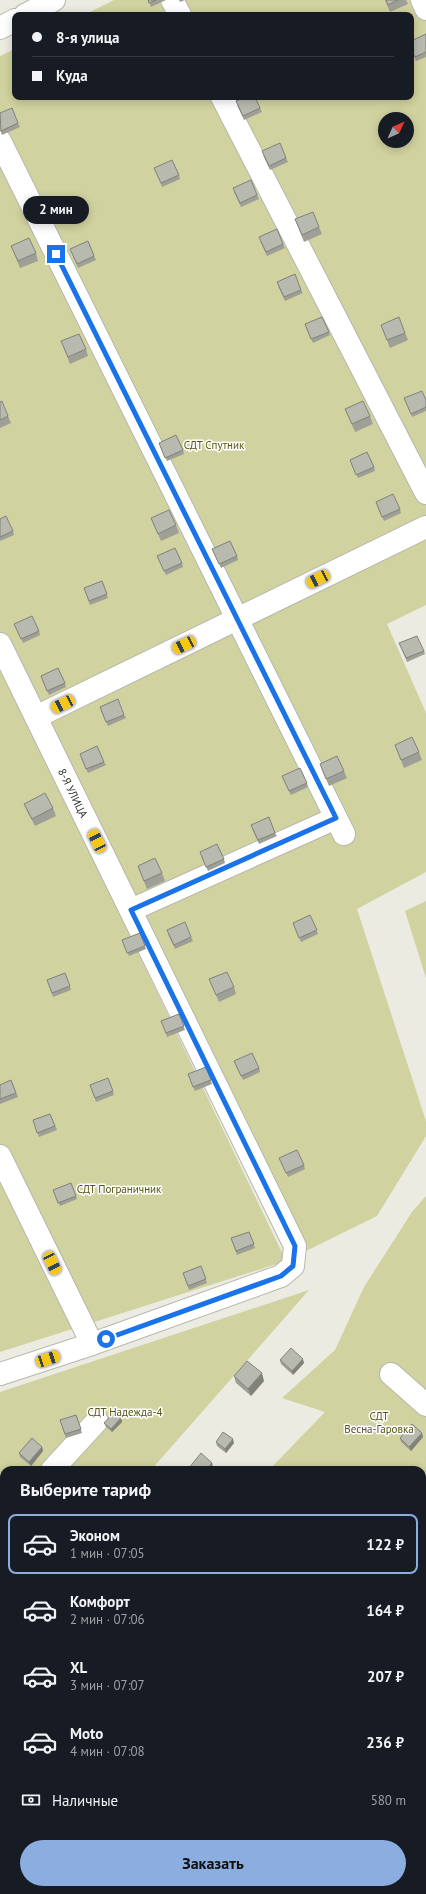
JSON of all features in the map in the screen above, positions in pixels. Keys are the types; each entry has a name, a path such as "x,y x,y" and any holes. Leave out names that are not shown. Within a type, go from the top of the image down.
{"street":[{"path":"31,12 54,0"},
{"path":"172,0 178,12"},
{"path":"422,0 426,9"},
{"path":"224,100 426,493"},
{"path":"0,141 340,826 131,910"},
{"path":"36,717 426,527"},
{"name":"8-Я УЛИЦА","path":"0,644 295,1246 293,1266 281,1276 92,1344 1,1371"},
{"path":"0,1156 92,1344"},
{"path":"392,1374 426,1405"},
{"path":"56,1466 97,1421"}],"green space":[{"name":"СДТ Спутник","path":"114,0 426,0 426,605 387,624 426,713 426,872 357,909 426,1121 426,1136 377,1216 302,1253 0,635 0,56 12,50 12,100 414,100 414,12 90,12"},
{"name":"СДТ Пограничник","path":"0,665 286,1261 0,1352"},
{"path":"426,901 426,978 405,911"},
{"name":"СДТ Весна-Гаровка","path":"426,1196 426,1466 273,1466 325,1412 282,1398 335,1350 364,1287 412,1212"},
{"name":"СДТ Надежда-4","path":"309,1290 155,1466 0,1466 0,1392"}],"building":[{"path":"148,0 156,0 149,3"},
{"path":"386,0 398,0 388,5"},
{"path":"426,34 426,52 415,57 414,55 414,40"},
{"path":"256,100 260,108 243,116 236,101"},
{"path":"12,108 18,123 1,131 0,113"},
{"path":"280,143 286,158 269,166 262,151"},
{"path":"172,160 179,175 161,183 154,168"},
{"path":"251,180 257,195 240,203 233,188"},
{"path":"313,212 319,227 302,235 295,219"},
{"path":"277,229 283,244 266,252 259,237"},
{"path":"29,238 36,253 18,261 11,246"},
{"path":"88,241 94,256 77,264 70,249"},
{"path":"295,274 301,290 284,297 277,282"},
{"path":"322,317 329,332 311,339 305,324"},
{"path":"399,317 405,333 387,340 381,325"},
{"path":"79,334 86,349 68,357 61,341"},
{"path":"422,391 426,400 426,407 411,414 404,398"},
{"path":"2,401 8,416 0,420 0,402"},
{"path":"363,401 370,416 352,424 345,409"},
{"path":"176,435 183,450 165,458 159,443"},
{"path":"367,452 374,467 356,475 350,460"},
{"path":"393,494 400,509 382,517 376,502"},
{"path":"169,510 176,525 158,534 151,518"},
{"path":"6,516 13,531 0,537 0,519"},
{"path":"230,541 237,556 219,564 212,549"},
{"path":"175,548 182,563 164,571 157,556"},
{"path":"102,581 107,594 89,601 84,588"},
{"path":"32,616 39,631 21,639 14,624"},
{"path":"417,636 424,651 406,658 399,643"},
{"path":"58,668 65,683 47,691 41,676"},
{"path":"118,699 124,715 106,722 100,707"},
{"path":"412,737 419,752 401,760 395,745"},
{"path":"97,746 104,762 86,769 80,754"},
{"path":"337,756 344,771 326,779 320,764"},
{"path":"300,768 307,783 289,791 282,776"},
{"path":"45,793 53,808 32,819 24,804"},
{"path":"269,817 275,833 258,840 251,825"},
{"path":"217,844 224,859 206,867 200,852"},
{"path":"155,858 162,873 144,881 138,866"},
{"path":"310,915 317,930 299,938 293,923"},
{"path":"185,922 191,937 174,945 167,930"},
{"path":"140,933 145,946 127,953 122,940"},
{"path":"227,972 234,987 216,995 209,979"},
{"path":"65,973 70,986 52,993 47,980"},
{"path":"179,1014 184,1026 166,1033 161,1021"},
{"path":"252,1053 259,1068 241,1076 234,1061"},
{"path":"206,1067 211,1080 193,1087 188,1074"},
{"path":"108,1078 113,1091 95,1098 90,1085"},
{"path":"11,1080 16,1093 0,1099 0,1085"},
{"path":"50,1114 55,1126 37,1133 33,1120"},
{"path":"297,1150 304,1165 286,1173 279,1158"},
{"path":"71,1183 76,1196 58,1203 53,1190"},
{"path":"249,1232 254,1244 236,1251 231,1238"},
{"path":"201,1266 206,1279 188,1286 183,1273"},
{"path":"291,1348 303,1359 292,1371 280,1360"},
{"path":"247,1361 262,1373 248,1389 234,1376"},
{"path":"114,1412 121,1418 111,1429 104,1423"},
{"path":"76,1415 81,1429 65,1434 60,1420"},
{"path":"412,1424 422,1433 409,1447 400,1438"},
{"path":"223,1432 233,1439 225,1449 216,1442"},
{"path":"32,1438 42,1447 29,1462 19,1453"},
{"path":"201,1453 212,1463 209,1466 191,1466"}],"route":[{"path":"56,254 336,818 131,910 295,1246 293,1266 281,1276 106,1339"}]}
